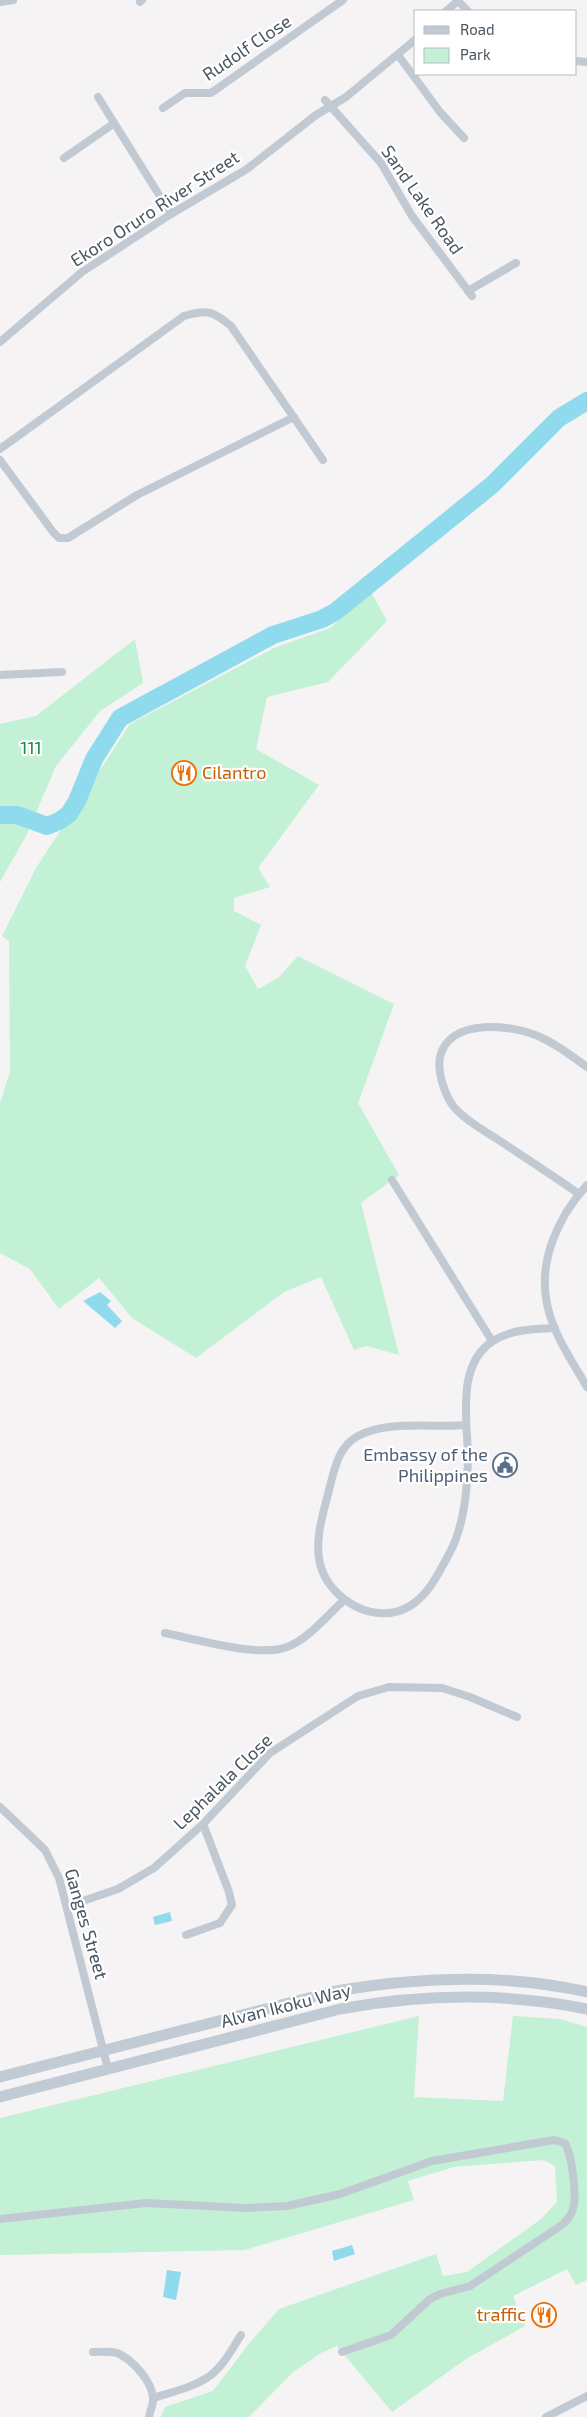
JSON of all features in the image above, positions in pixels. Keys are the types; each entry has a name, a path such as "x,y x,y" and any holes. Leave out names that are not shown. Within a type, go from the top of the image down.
{"street":[{"path":"0,2 13,0"},
{"name":"Rudolf Close","path":"163,108 185,93 211,93 343,0"},
{"path":"447,10 457,1 467,10"},
{"name":"Ekoro Oruro River Street","path":"0,342 82,272 171,214 247,169 328,103 346,97 414,41"},
{"path":"398,55 440,112 464,138"},
{"path":"98,97 113,124 171,214"},
{"name":"Sand Lake Road","path":"328,103 381,163 412,216 470,294 516,263"},
{"path":"64,158 113,124"},
{"path":"0,449 184,316 201,310 217,314 231,326 323,460"},
{"path":"0,460 53,532 59,538 68,538 137,495 294,417"},
{"path":"0,674 62,672"},
{"path":"579,1194 472,1122 454,1107 442,1082 439,1060 443,1048 448,1041 464,1030 507,1028 542,1037 587,1067"},
{"path":"392,1180 492,1341"},
{"path":"587,1185 563,1215 552,1241 546,1266 545,1286 547,1305 555,1328 587,1387"},
{"path":"466,1426 393,1427 361,1434 351,1440 342,1451 332,1479 320,1527 318,1547 320,1566 336,1593 344,1600 358,1608 382,1612 396,1611 409,1607 430,1588 452,1548 464,1510 468,1461 466,1390 472,1366 492,1341 516,1330 555,1328"},
{"path":"165,1634 248,1649 276,1650 297,1642 344,1600"},
{"name":"Lephalala Close","path":"68,1906 118,1889 154,1868 203,1824 270,1752 342,1704 371,1691 407,1686 442,1688 470,1697 517,1717"},
{"name":"Ganges Street","path":"0,1808 45,1850 59,1878 68,1906 108,2069"},
{"path":"186,1935 220,1922 232,1905 229,1892 203,1824"},
{"name":"Alvan Ikoku Way","path":"0,2077 336,1991 374,1985 437,1978 555,1985 587,1992"},
{"name":"Alvan Ikoku Way","path":"0,2097 332,2011 381,2002 440,1996 504,1997 587,2009"},
{"path":"0,2219 146,2203 246,2208 287,2206 340,2194 432,2161 554,2140 565,2142 570,2152 574,2207 571,2216 562,2225 470,2286 440,2294 430,2299 391,2335 342,2352"},
{"path":"153,2398 210,2376 223,2363 241,2335"},
{"path":"93,2352 117,2353 130,2361 148,2384 153,2398 149,2417"},
{"path":"546,2417 587,2396"}],"green space":[{"path":"371,592 387,621 328,682 267,697 256,749 319,785 258,868 270,887 234,898 234,911 261,925 245,966 258,989 278,978 298,956 394,1004 358,1103 399,1175 361,1203 399,1355 367,1346 354,1350 321,1277 284,1292 196,1358 132,1318 99,1278 59,1309 30,1269 0,1253 0,1103 10,1072 9,941 2,936 36,868 130,724 274,648 330,628"},
{"name":"111","path":"135,639 143,683 100,711 56,766 26,836 0,882 0,724 36,716"},
{"path":"419,2016 414,2097 503,2101 513,2016 560,2019 587,2027 587,2280 576,2285 567,2269 513,2296 525,2326 466,2359 392,2412 337,2346 321,2353 293,2372 249,2417 161,2417 165,2407 213,2391 248,2345 279,2309 436,2254 443,2276 467,2272 541,2219 557,2202 555,2166 543,2160 454,2167 408,2181 414,2200 245,2250 0,2255 0,2118"}],"water":[{"path":"100,1292 111,1301 107,1305 122,1321 115,1328 83,1301"},
{"path":"170,1912 172,1921 155,1925 153,1917"},
{"path":"352,2245 355,2254 334,2261 332,2251"},
{"path":"167,2270 181,2272 176,2300 163,2297"}],"waterway":[{"path":"0,815 17,815 47,826 69,814 77,801 94,759 120,718 273,635 322,619 335,612 492,485 559,418 587,401"}],"place":[{"name":"Cilantro","path":"184,773"},
{"name":"Embassy of the Philippines","path":"505,1465"},
{"name":"traffic","path":"544,2315"}]}
